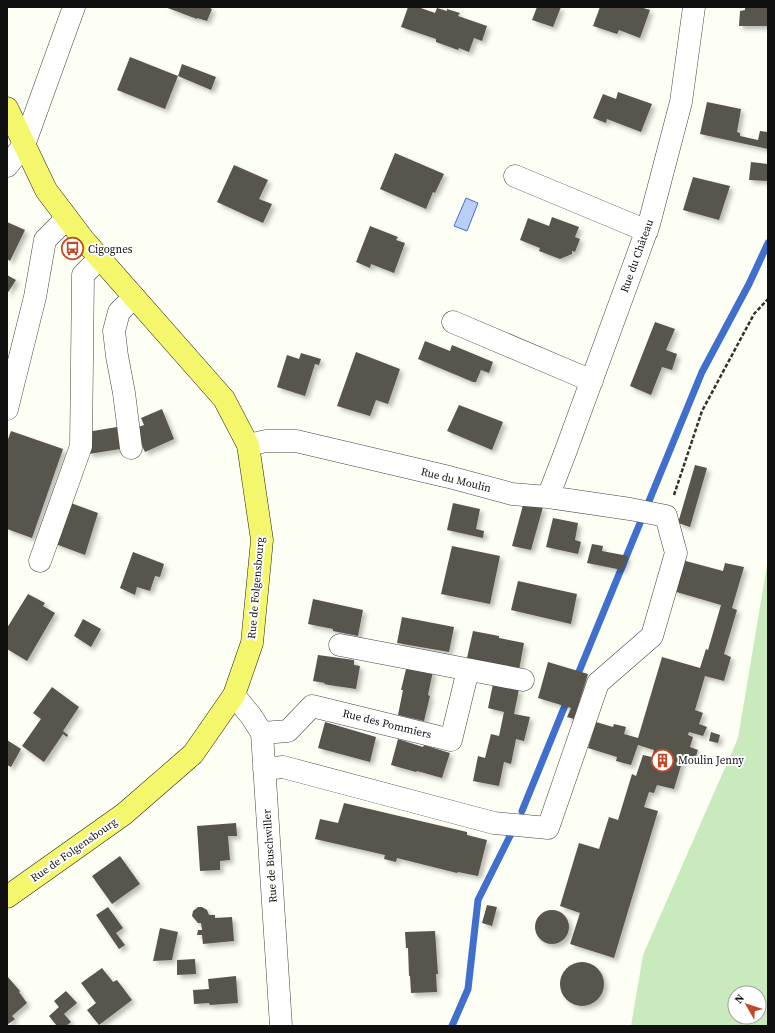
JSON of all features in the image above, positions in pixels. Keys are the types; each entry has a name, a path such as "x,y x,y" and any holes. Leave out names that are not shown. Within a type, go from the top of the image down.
{"main road":[{"name":"Rue de Folgensbourg","path":"7,108 46,190 83,239 224,399 248,445 262,540 252,643 234,695 193,754 124,814 7,897"}],"street":[{"path":"7,166 24,145 74,7"},
{"name":"Rue du Château","path":"548,497 647,231 681,102 694,7"},
{"path":"516,176 647,231"},
{"path":"7,409 35,297 45,240 67,218"},
{"path":"40,561 82,446 83,275 100,258"},
{"path":"131,448 114,331 119,312 134,297"},
{"path":"454,322 592,381"},
{"name":"Rue du Moulin","path":"248,445 266,441 296,441 449,477 512,494 548,497 630,509 663,516"},
{"path":"264,769 283,767 494,823 548,828 598,683 652,636 676,553 663,516"},
{"path":"340,645 523,680"},
{"name":"Rue des Pommiers","path":"262,733 288,731 312,706 451,740 468,670"},
{"name":"Rue de Buschwiller","path":"234,695 251,716 262,733 281,1026"}],"path":[{"path":"663,516 702,411 754,314 768,299"}],"green space":[{"path":"768,559 768,1026 631,1026 643,955 738,738"}],"water":[{"path":"466,198 478,203 467,231 454,226"}],"building":[{"path":"165,7 208,7 212,9 207,21 197,19"},
{"path":"408,7 418,7 435,13 437,8 460,13 458,16 487,26 482,41 474,38 469,52 459,48 458,50 436,42 436,39 401,27"},
{"path":"537,7 561,7 553,27 532,20"},
{"path":"600,7 640,7 650,10 640,38 619,30 617,34 593,26"},
{"path":"745,7 768,7 768,26 739,26 740,11 745,10"},
{"path":"130,57 178,76 165,109 117,90"},
{"path":"182,64 216,77 211,90 178,76"},
{"path":"618,92 652,104 641,132 607,119 606,123 593,118 603,94 616,99"},
{"path":"707,102 741,109 737,132 740,133 740,136 758,140 760,131 768,132 768,149 700,134"},
{"path":"395,153 444,174 435,193 433,192 426,209 380,189"},
{"path":"751,162 768,164 768,181 749,180"},
{"path":"234,165 268,180 259,199 272,204 263,223 217,202"},
{"path":"693,177 730,186 719,220 683,210"},
{"path":"552,217 579,227 575,237 580,239 575,252 572,251 572,254 560,259 539,251 540,248 520,240 528,218 549,226"},
{"path":"7,222 25,230 10,261 7,259"},
{"path":"370,226 398,237 396,240 405,243 394,273 371,264 370,268 356,262"},
{"path":"7,275 16,280 7,294"},
{"path":"655,322 675,329 666,350 677,354 672,370 662,367 651,395 630,386"},
{"path":"425,341 450,351 452,345 493,362 489,373 481,370 476,382 473,382 418,359"},
{"path":"356,352 400,369 388,404 376,400 370,416 337,406"},
{"path":"301,353 321,359 319,365 315,364 305,396 277,387 287,355 299,359"},
{"path":"459,405 503,422 492,450 447,431"},
{"path":"162,409 174,439 145,452 142,445 137,447 138,427 144,425 141,418"},
{"path":"117,427 120,449 89,454 87,432"},
{"path":"11,431 63,449 32,538 7,529 7,442"},
{"path":"695,465 707,468 690,527 678,523"},
{"path":"68,502 98,513 85,555 53,543"},
{"path":"453,503 480,509 476,529 484,531 483,538 447,530"},
{"path":"523,505 543,507 531,550 512,546"},
{"path":"553,518 578,523 575,540 581,542 578,554 546,547"},
{"path":"592,544 603,546 602,551 628,556 622,570 587,563"},
{"path":"452,546 500,556 490,604 441,594"},
{"path":"133,552 164,564 160,577 155,576 150,591 137,587 135,595 120,588"},
{"name":"Moulin Jenny","path":"682,560 723,571 725,563 744,567 732,608 737,610 724,654 731,657 724,681 705,676 695,710 703,713 699,724 707,727 703,736 689,732 688,735 693,737 690,747 698,750 694,762 683,759 674,789 657,785 654,793 649,792 644,807 658,811 614,958 570,944 580,913 560,906 579,843 599,849 609,817 618,820 632,774 636,776 643,755 652,757 654,750 638,745 631,765 616,761 617,757 588,748 596,722 613,727 614,724 626,727 624,734 638,738 662,657 700,668 706,649 708,650 721,605 673,591"},
{"path":"518,581 577,594 571,624 511,610"},
{"path":"28,594 45,603 43,606 55,613 27,661 7,649 7,628"},
{"path":"313,599 363,610 358,636 308,624"},
{"path":"402,617 454,627 449,652 397,643"},
{"path":"83,619 101,629 91,647 74,636"},
{"path":"473,631 524,643 519,670 467,658"},
{"path":"318,655 354,660 354,665 360,666 356,689 313,681"},
{"path":"548,662 588,674 574,719 567,717 571,708 538,698"},
{"path":"407,665 433,671 428,695 430,696 424,721 398,715 403,690 401,690"},
{"path":"493,684 519,689 514,714 530,717 524,741 516,739 511,764 504,762 499,786 473,781 478,756 485,758 491,734 499,736 504,712 488,708"},
{"path":"52,687 79,707 63,731 68,735 67,737 63,734 44,762 22,746 41,719 33,713"},
{"path":"325,722 376,737 370,762 318,748"},
{"path":"711,732 720,735 718,743 709,741"},
{"path":"398,739 423,747 424,745 450,753 442,778 391,765"},
{"path":"7,740 21,749 11,767 7,765"},
{"path":"344,803 467,832 467,835 487,840 478,876 457,873 397,858 396,862 384,859 385,855 315,839 320,819 338,823"},
{"path":"236,823 237,836 228,836 230,860 220,861 220,870 200,871 197,826"},
{"path":"120,856 140,884 112,904 92,876"},
{"path":"487,905 497,907 492,926 482,923"},
{"path":"108,907 123,928 116,933 125,945 119,949 96,915"},
{"path":"198,907 202,907 207,910 209,915 215,915 215,918 232,917 234,941 203,944 202,935 197,935 198,930 202,930 201,923 198,923 192,916 193,911"},
{"path":"549,910 555,910 564,915 568,921 568,933 564,939 555,944 549,944 540,939 535,930 535,924 540,915"},
{"path":"160,928 178,932 172,960 153,961"},
{"path":"435,931 438,974 436,974 437,992 411,993 408,948 406,948 405,932"},
{"path":"195,959 196,974 177,975 177,960"},
{"path":"582,962 594,966 600,972 604,984 600,996 594,1002 582,1006 570,1002 564,996 560,984 564,972 570,966"},
{"path":"102,968 113,982 117,980 132,1000 99,1025 87,1010 96,1003 81,983"},
{"path":"7,976 20,991 19,992 27,1003 12,1016 15,1019 7,1025"},
{"path":"236,976 238,1003 210,1005 209,1003 194,1004 193,990 209,989 208,979"},
{"path":"66,991 77,1003 64,1014 71,1022 66,1026 57,1026 49,1016 59,1007 54,1001"}],"waterway":[{"path":"576,679 702,372 749,284 768,243"},
{"path":"522,811 568,698"},
{"path":"452,1026 468,989 478,900 511,834"}],"place":[{"name":"Cigognes","path":"72,249"},
{"name":"Moulin Jenny","path":"662,760"}]}
